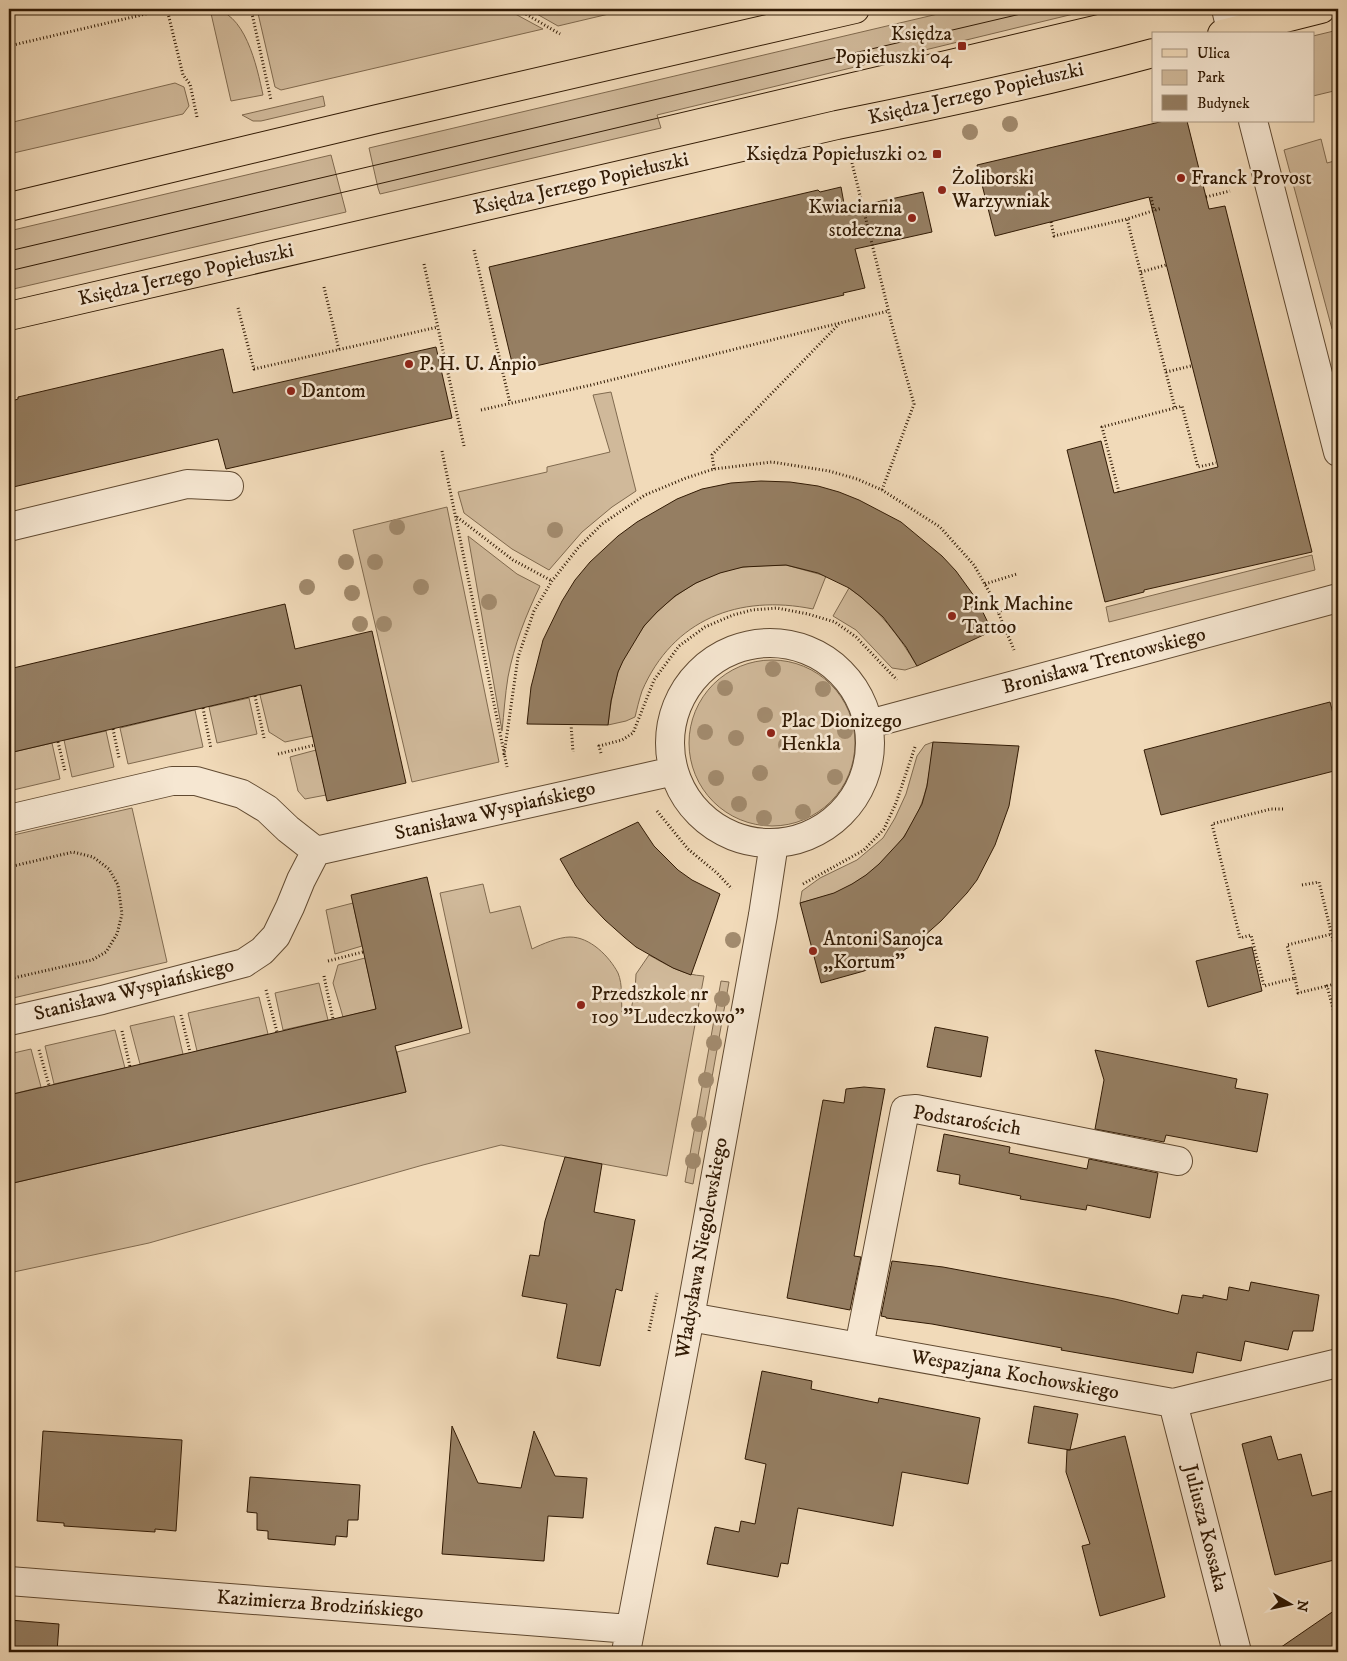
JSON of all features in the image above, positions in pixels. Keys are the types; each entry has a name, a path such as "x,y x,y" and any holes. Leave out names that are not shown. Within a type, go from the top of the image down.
{"main road":[{"path":"1228,27 1321,9"},
{"path":"9,208 846,10"},
{"name":"Księdza Jerzego Popiełuszki","path":"9,316 838,125 913,110 1152,53"}],"street":[{"path":"1253,122 1338,452"},
{"path":"1316,363 1338,382"},
{"path":"9,527 187,484 229,486"},
{"name":"Bronisława Trentowskiego","path":"869,724 1338,598"},
{"path":"765,642 801,646 832,663 856,690 869,724 870,758 858,791 837,818 808,836 774,844 747,841 723,832 701,816 684,795 674,771 670,735 679,700 700,670 730,650 765,642"},
{"name":"Stanisława Wyspiańskiego","path":"9,1021 102,1000 244,963 262,951 276,936 301,880 316,852 674,771"},
{"path":"9,819 172,782 196,781 242,794 268,809 288,829 316,852"},
{"name":"Władysława Niegolewskiego","path":"628,1641 762,924 774,844"},
{"name":"Podstarościch","path":"859,1347 905,1110 916,1109 1178,1161"},
{"name":"Wespazjana Kochowskiego","path":"690,1317 1173,1403 1338,1363"},
{"name":"Juliusza Kossaka","path":"1173,1403 1236,1652"},
{"name":"Kazimierza Brodzińskiego","path":"9,1581 628,1641"}],"path":[{"path":"9,46 167,9 183,75 190,84 197,117"},
{"path":"251,9 271,100"},
{"path":"517,9 560,34"},
{"path":"852,163 888,311 914,404 882,490"},
{"path":"1206,197 1230,191"},
{"path":"1151,196 1154,211"},
{"path":"1051,222 1054,236 1126,219 1162,208"},
{"path":"1126,219 1175,408"},
{"path":"474,250 510,403"},
{"path":"424,264 464,446"},
{"path":"1141,272 1166,265"},
{"path":"324,287 339,350"},
{"path":"238,308 254,369 438,327"},
{"path":"481,410 888,311"},
{"path":"714,469 712,454 840,323"},
{"path":"1166,372 1191,366"},
{"path":"1119,492 1102,427 1182,406 1198,467 1216,462"},
{"path":"442,451 506,767"},
{"path":"504,755 518,657 534,611 552,581 578,548 602,524 645,495 714,469 772,462 829,471 858,479 882,490 940,527 974,565 985,584 1014,650"},
{"path":"456,517 513,560 552,581"},
{"path":"985,584 1017,574"},
{"path":"998,612 1025,602"},
{"path":"599,746 622,740 633,733 654,680 679,646 705,627 733,615 752,610 777,608 835,622 856,637 897,680 902,681"},
{"path":"255,696 264,738"},
{"path":"203,708 211,750"},
{"path":"571,724 573,752"},
{"path":"113,729 120,762"},
{"path":"58,742 65,774"},
{"path":"798,886 864,850 884,829 896,803 917,742"},
{"path":"278,754 315,745"},
{"path":"1283,809 1271,809 1212,824 1240,938 1252,935 1264,986 1295,978"},
{"path":"648,812 656,810 688,849 717,873 732,889 732,898"},
{"path":"9,867 73,852 93,857 109,869 118,885 122,914 117,934 106,952 92,960 9,979"},
{"path":"1302,885 1319,882 1338,961"},
{"path":"1332,934 1287,945 1298,993 1338,983"},
{"path":"328,961 363,952"},
{"path":"324,976 333,1019"},
{"path":"1327,986 1338,1027"},
{"path":"266,990 276,1032"},
{"path":"180,1009 190,1052"},
{"path":"120,1023 130,1066"},
{"path":"37,1042 49,1085"}],"green space":[{"path":"210,9 222,12 232,18 241,29 253,55 263,95 231,101"},
{"path":"257,9 506,9 543,29 281,90 275,87"},
{"path":"528,9 630,9 558,26"},
{"path":"959,9 1090,10 657,115 661,128 380,194 378,188 369,148"},
{"path":"1338,30 1338,90 1314,96 1314,36"},
{"path":"175,83 184,87 189,106 183,114 9,154 9,123"},
{"path":"323,96 325,106 261,121 253,121 242,115"},
{"path":"1321,139 1327,163 1338,160 1338,332 1332,329 1284,150"},
{"path":"331,155 346,212 9,290 9,231"},
{"path":"611,392 636,491 612,507 582,532 549,570 512,549 464,513 458,492 547,472 547,467 610,452 593,395"},
{"path":"447,507 499,762 412,782 353,530"},
{"path":"468,536 517,574 540,586 525,619 514,653 507,684 502,731"},
{"path":"1312,555 1315,570 1109,622 1106,607"},
{"path":"786,565 826,576 813,609 786,605 759,605 735,609 711,617 690,629 671,646 655,666 642,691 635,717 608,725 618,672 626,653 637,635 651,618 685,589 724,571 749,566"},
{"path":"849,588 870,605 888,624 917,666 905,670 892,668 856,630 833,616"},
{"path":"772,660 796,664 811,670 836,691 845,704 851,719 855,743 851,767 845,782 824,807 811,816 796,822 772,826 748,822 733,816 708,795 699,782 693,767 689,743 693,719 699,704 720,679 733,670 748,664"},
{"path":"301,685 313,736 285,742 269,732 260,695"},
{"path":"249,698 257,734 217,743 209,707"},
{"path":"195,710 203,747 128,764 120,728"},
{"path":"106,731 114,767 72,777 64,740"},
{"path":"933,742 928,780 922,802 908,830 898,844 874,869 847,888 800,903 802,891 820,878 857,860 883,838 906,794 917,756 925,745"},
{"path":"52,743 60,779 9,791 9,753"},
{"path":"316,750 326,795 305,799 298,791 290,757"},
{"path":"132,808 167,962 9,999 9,836"},
{"name":"Przedszkole nr 109 \"Ludeczkowo\"","path":"483,884 490,913 520,906 532,949 556,939 570,937 585,940 604,954 610,960 620,978 622,1012 630,1014 635,991 636,974 649,955 682,972 704,976 667,1176 501,1145 423,1165 149,1243 9,1273 9,1184 406,1092 397,1052 470,1033 440,893"},
{"path":"353,903 362,946 335,954 326,910"},
{"path":"365,958 376,1009 343,1017 333,983 338,965"},
{"path":"721,981 729,982 693,1184 685,1182"},
{"path":"319,983 328,1020 283,1030 275,993"},
{"path":"259,997 268,1034 197,1051 188,1013"},
{"path":"174,1016 183,1054 140,1064 130,1026"},
{"path":"115,1030 125,1068 54,1084 45,1046"},
{"path":"31,1049 41,1087 9,1095 9,1054"}],"building":[{"path":"1160,122 1187,122 1209,209 1225,206 1312,552 1144,590 1144,592 1105,602 1067,450 1101,441 1114,493 1218,467 1149,197 995,236 977,165"},
{"path":"841,187 845,209 923,192 932,232 855,249 865,288 843,293 844,295 514,371 489,267 818,190 820,192"},
{"path":"436,347 452,418 226,469 218,439 9,488 9,402 18,399 18,397 223,349 233,393"},
{"path":"790,482 818,486 839,492 859,500 901,522 942,556 956,571 977,600 992,631 917,666 906,647 883,617 849,588 818,573 786,565 743,567 720,573 696,583 675,596 644,626 618,672 611,701 608,725 527,724 531,687 543,640 562,601 575,580 590,562 618,536 637,522 677,499 702,489 731,483"},
{"path":"285,604 295,649 372,631 406,783 327,801 301,685 9,753 9,669"},
{"path":"1330,702 1338,732 1338,770 1161,815 1144,750"},
{"path":"933,742 1019,746 1009,806 995,845 977,880 967,893 923,937 900,953 864,971 821,983 800,903 834,893 852,884 879,864 904,837 922,804 927,786"},
{"path":"638,822 654,846 678,870 692,880 720,894 691,975 673,968 636,947 624,937 588,902 560,859"},
{"path":"427,877 462,1028 395,1046 406,1092 9,1184 9,1095 376,1009 351,895"},
{"path":"1252,947 1262,991 1208,1007 1196,961"},
{"path":"935,1027 988,1037 981,1077 927,1067"},
{"path":"1095,1050 1237,1079 1235,1088 1268,1094 1257,1152 1166,1135 1164,1142 1095,1129 1104,1080"},
{"path":"864,1087 885,1089 854,1256 861,1257 850,1310 787,1298 823,1100 844,1103 846,1089"},
{"path":"944,1134 1010,1147 1009,1153 1087,1169 1089,1159 1158,1173 1150,1218 1087,1205 1086,1210 1020,1199 1021,1196 959,1184 960,1175 937,1171"},
{"path":"565,1157 602,1164 594,1212 635,1220 622,1291 616,1289 600,1366 557,1358 567,1304 522,1296 530,1255 539,1256 545,1221"},
{"path":"892,1261 943,1267 1115,1299 1178,1314 1182,1295 1203,1298 1203,1295 1227,1300 1229,1287 1249,1291 1251,1282 1319,1295 1313,1331 1293,1331 1288,1350 1245,1341 1241,1361 1197,1352 1193,1373 1061,1350 1062,1348 932,1324 886,1318 881,1316"},
{"path":"762,1371 812,1381 811,1389 878,1403 879,1398 980,1418 968,1484 902,1472 893,1526 798,1508 788,1564 781,1563 778,1577 707,1564 715,1527 739,1532 741,1521 755,1524 766,1464 745,1459"},
{"path":"1034,1406 1078,1414 1070,1450 1028,1443"},
{"path":"452,1426 478,1483 521,1488 534,1431 555,1476 587,1478 583,1518 548,1516 544,1561 442,1554"},
{"path":"43,1431 182,1440 176,1531 155,1529 155,1532 64,1526 64,1523 37,1521"},
{"path":"1125,1436 1165,1597 1100,1616 1082,1546 1090,1544 1066,1472 1067,1450"},
{"path":"1271,1436 1278,1460 1301,1454 1312,1496 1332,1491 1338,1516 1338,1559 1275,1575 1242,1444"},
{"path":"250,1477 360,1485 358,1520 348,1520 347,1537 336,1536 335,1545 268,1539 268,1531 257,1530 257,1513 247,1512"},
{"path":"1338,1608 1338,1652 1274,1652"},
{"path":"9,1620 59,1624 57,1652 9,1652"}],"tram line":[{"path":"9,251 1042,9"},
{"path":"9,271 1121,9"}],"place":[{"name":"Księdza Popiełuszki 04","path":"962,46"},
{"name":"Księdza Popiełuszki 02","path":"937,154"},
{"name":"Franck Provost","path":"1181,178"},
{"name":"Żoliborski Warzywniak","path":"942,190"},
{"name":"Kwiaciarnia stołeczna","path":"912,218"},
{"name":"P. H. U. Anpio","path":"409,364"},
{"name":"Dantom","path":"291,391"},
{"name":"Pink Machine Tattoo","path":"952,616"},
{"name":"Plac Dionizego Henkla","path":"771,733"},
{"name":"Antoni Sanojca „Kortum”","path":"813,951"},
{"name":"Przedszkole nr 109 \"Ludeczkowo\"","path":"581,1005"}]}
